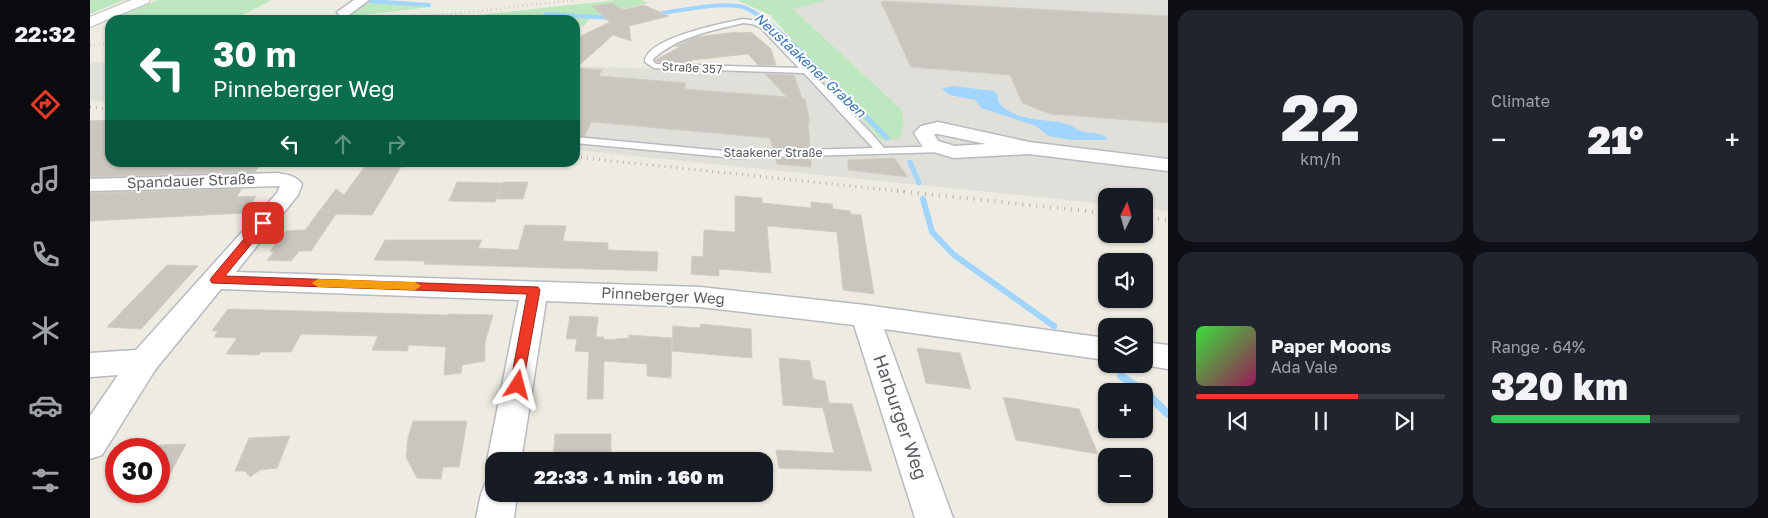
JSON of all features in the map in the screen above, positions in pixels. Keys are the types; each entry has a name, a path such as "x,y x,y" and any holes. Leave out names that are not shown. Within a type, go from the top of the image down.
{"street":[{"path":"107,15 144,0"},
{"path":"344,12 363,0"},
{"path":"90,22 105,16"},
{"name":"Staakener Straße","path":"942,149 954,152 1030,148 1168,165"},
{"name":"Spandauer Straße","path":"90,184 277,179 288,181 291,184 287,195 216,280"},
{"path":"90,444 144,362 216,280"},
{"name":"Pinneberger Weg","path":"216,280 700,297 865,315 1098,348"},
{"path":"506,452 534,290"},
{"name":"Harburger Weg","path":"865,315 934,518"},
{"path":"1153,356 1168,358"},
{"path":"90,365 144,362"},
{"path":"495,518 498,502"}],"lane":[{"name":"Straße 357","path":"806,71 654,66 649,62 649,58 658,49 680,37 743,21 754,22 762,26 806,71 868,135 881,151"},
{"name":"Staakener Straße","path":"580,140 734,155 942,149"}],"shaded area":[{"path":"828,0 1168,0 1168,211 1153,209 1153,188 1098,188 1098,203 580,151 580,66 825,75 881,140 901,109 792,8"},
{"path":"90,62 105,63 105,102 90,100"}],"green space":[{"path":"90,0 124,0 90,14"},
{"path":"158,0 272,0 242,15 123,15"},
{"path":"617,0 642,0 648,3 591,17 584,26 580,25 580,15 479,15"},
{"path":"737,0 828,0 793,9 901,109 904,123 900,139 881,140 770,15"},
{"path":"367,2 430,7 363,15 343,15"}],"water":[{"path":"953,86 994,91 998,96 998,102 1005,109 1022,117 1067,124 1081,131 1098,134 1107,138 1106,140 1071,140 1048,136 1036,126 981,108 975,100 950,95 943,90 943,88"}],"building":[{"path":"881,2 1168,16 1168,123 1050,114 1022,103 1010,75 911,67"},
{"path":"612,3 623,10 644,5 669,16 629,26 631,41 613,35 580,65 580,37 610,22 592,6"},
{"path":"751,32 771,49 776,65 758,65 748,54 692,60 691,63 657,62 655,60 680,47 676,46 696,37"},
{"path":"580,68 602,70 599,76 686,83 684,89 787,97 765,74 794,75 802,98 805,99 810,123 808,120 810,148 773,149 770,138 591,122 585,136 580,136"},
{"path":"105,120 105,167 258,167 255,172 90,177 90,121"},
{"path":"811,158 811,167 777,164 776,159"},
{"path":"894,158 908,177 848,170 848,160"},
{"path":"364,167 401,167 372,215 336,214 311,251 299,251 291,261 267,260 274,252 270,251 286,231 305,230 336,189 344,195"},
{"path":"457,182 502,183 495,202 449,201"},
{"path":"503,182 528,182 523,199 497,199"},
{"path":"242,189 236,197 256,196 245,213 90,221 90,193"},
{"path":"735,196 762,198 762,203 811,208 811,202 832,204 833,209 850,211 851,214 861,215 874,294 843,290 837,232 767,226 771,273 719,269 719,276 691,274 692,256 703,257 704,230 735,232"},
{"path":"525,225 566,226 563,241 608,243 608,250 658,252 657,271 424,264 425,261 374,260 385,240 482,240 478,248 518,250"},
{"path":"167,265 198,266 141,329 107,327"},
{"path":"228,309 493,315 485,342 485,361 462,365 461,373 444,375 446,347 409,345 407,351 372,350 378,336 301,334 291,352 261,352 259,355 226,354 237,338 214,337 218,331 212,331"},
{"path":"570,316 598,317 596,337 604,337 604,340 629,338 629,335 672,338 671,378 647,376 647,364 604,361 603,399 587,399 589,352 575,351 577,339 566,339"},
{"path":"701,324 751,329 752,358 672,351 673,326 700,328"},
{"path":"917,348 960,353 971,389 926,383"},
{"path":"779,358 810,361 813,379 825,381 829,403 852,404 872,471 779,468 776,450 834,453 823,408 783,405"},
{"path":"1003,397 1079,409 1098,454 1016,440"},
{"path":"413,421 467,421 459,467 443,467 441,479 417,478 406,457 408,438"},
{"path":"555,434 611,434 611,452 554,452"},
{"path":"290,436 277,468 260,470 250,477 245,471 235,471 249,438"},
{"path":"186,444 170,474 170,445"}],"waterway":[{"name":"Neustaakener Graben","path":"370,1 429,5"},
{"name":"Neustaakener Graben","path":"655,14 724,5 743,7 777,29 833,84"},
{"name":"Neustaakener Graben","path":"546,14 562,15"},
{"name":"Neustaakener Graben","path":"580,16 612,18"},
{"name":"Neustaakener Graben","path":"832,82 887,138"},
{"name":"Neustaakener Graben","path":"910,162 919,183"},
{"name":"Neustaakener Graben","path":"923,199 932,232 954,255 1054,326"},
{"name":"Neustaakener Graben","path":"1121,376 1144,391 1168,414"}],"railway":[{"path":"439,15 576,0"},
{"path":"90,45 105,44"},
{"path":"90,107 105,108"},
{"path":"580,158 908,192"},
{"path":"897,191 1098,212"},
{"path":"1153,218 1168,220"}],"slow traffic":[{"path":"318,283 415,286"}],"route":[{"path":"263,223 216,280 534,290 518,385"}]}
